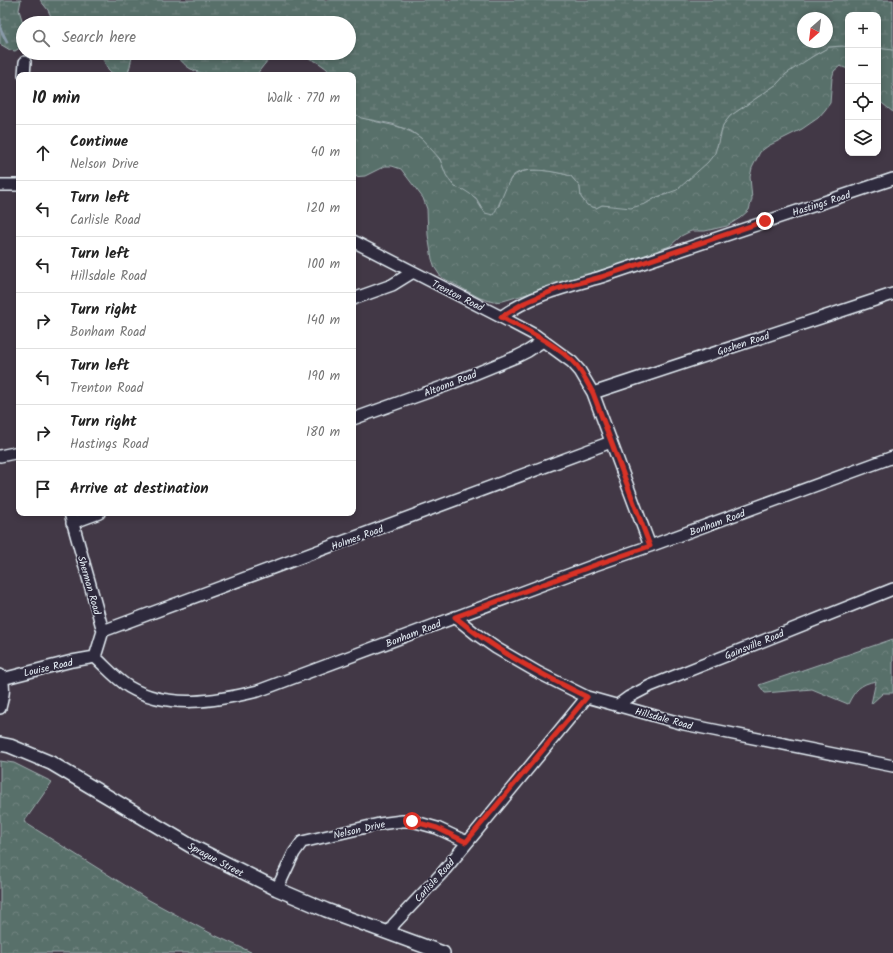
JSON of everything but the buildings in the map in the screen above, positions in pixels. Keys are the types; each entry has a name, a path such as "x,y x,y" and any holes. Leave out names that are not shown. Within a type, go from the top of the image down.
{"main road":[{"name":"Sprague Street","path":"0,744 10,746 51,762 191,846 277,889 443,953"}],"street":[{"path":"24,72 25,62"},
{"name":"Hastings Road","path":"501,317 524,303 557,289 601,277 893,179"},
{"path":"0,185 16,185"},
{"name":"Trenton Road","path":"356,243 501,317 543,341 564,355 576,366 593,393 650,546"},
{"path":"356,298 392,285 412,272"},
{"name":"Goshen Road","path":"593,393 893,294"},
{"name":"Altoona Road","path":"356,418 451,383 518,356 543,341"},
{"name":"Holmes Road","path":"103,631 611,442"},
{"path":"0,456 16,453"},
{"name":"Bonham Road","path":"95,657 123,683 139,692 165,700 197,702 229,698 258,691 595,565 893,457"},
{"path":"71,518 82,516"},
{"name":"Sherman Road","path":"71,518 103,631"},
{"name":"Gainsville Road","path":"618,706 629,697 650,686 893,589"},
{"name":"Hillsdale Road","path":"455,617 496,648 539,673 587,697 684,724 893,766"},
{"path":"95,657 103,631"},
{"name":"Louise Road","path":"1,677 95,657"},
{"path":"0,708 4,689 1,677"},
{"name":"Carlisle Road","path":"388,933 394,924 443,872 466,842 587,697"},
{"name":"Nelson Drive","path":"277,889 294,853 302,842 402,820 412,821 437,828 466,842"}],"green space":[{"path":"0,0 21,0 19,10 21,16 16,16 16,50 10,50 0,44"},
{"path":"40,0 893,0 893,50 881,48 881,12 845,12 845,46 833,47 833,12 797,12 797,48 827,48 786,74 777,84 730,116 723,125 715,153 708,162 677,190 657,197 645,204 631,208 602,205 596,208 587,205 581,197 580,187 571,176 540,170 531,170 523,171 511,178 493,215 485,213 476,198 464,190 455,187 446,175 440,159 421,138 411,131 392,124 361,118 356,114 356,72 329,72 314,60 356,60 356,16 51,16"},
{"path":"845,46 845,68 840,66 834,71 830,103 825,110 818,118 802,129 768,146 760,152 752,168 750,177 752,199 749,210 740,218 727,226 705,231 691,231 681,236 670,246 613,267 559,282 544,289 503,301 493,302 480,298 441,277 435,268 432,259 428,235 427,209 423,198 401,169 392,166 385,166 365,176 356,177 356,114 366,119 397,126 419,137 427,144 442,163 452,184 455,187 469,193 482,209 499,206 511,179 519,173 534,170 550,171 571,176 580,187 581,197 587,205 596,208 602,205 645,204 657,197 668,194 708,162 719,143 723,125 730,116 777,84 786,74 801,63 827,48"},
{"path":"881,48 893,50 893,112 881,102"},
{"path":"103,60 131,60 128,72 112,72"},
{"path":"180,60 269,60 258,72 198,72 191,69"},
{"path":"893,639 893,693 883,693 871,704 876,681 859,688 848,704 812,689 765,693 759,685"},
{"path":"0,761 14,763 52,782 24,822 147,899 212,934 253,953 0,953"}],"waterway":[{"path":"0,19 0,25"},
{"path":"0,28 7,42"}],"route":[{"path":"412,821 437,828 466,842 562,729 587,697 539,673 496,648 455,617 650,546 588,383 576,366 553,347 526,330 501,317 524,303 557,289 578,282 601,277 765,221"}]}
